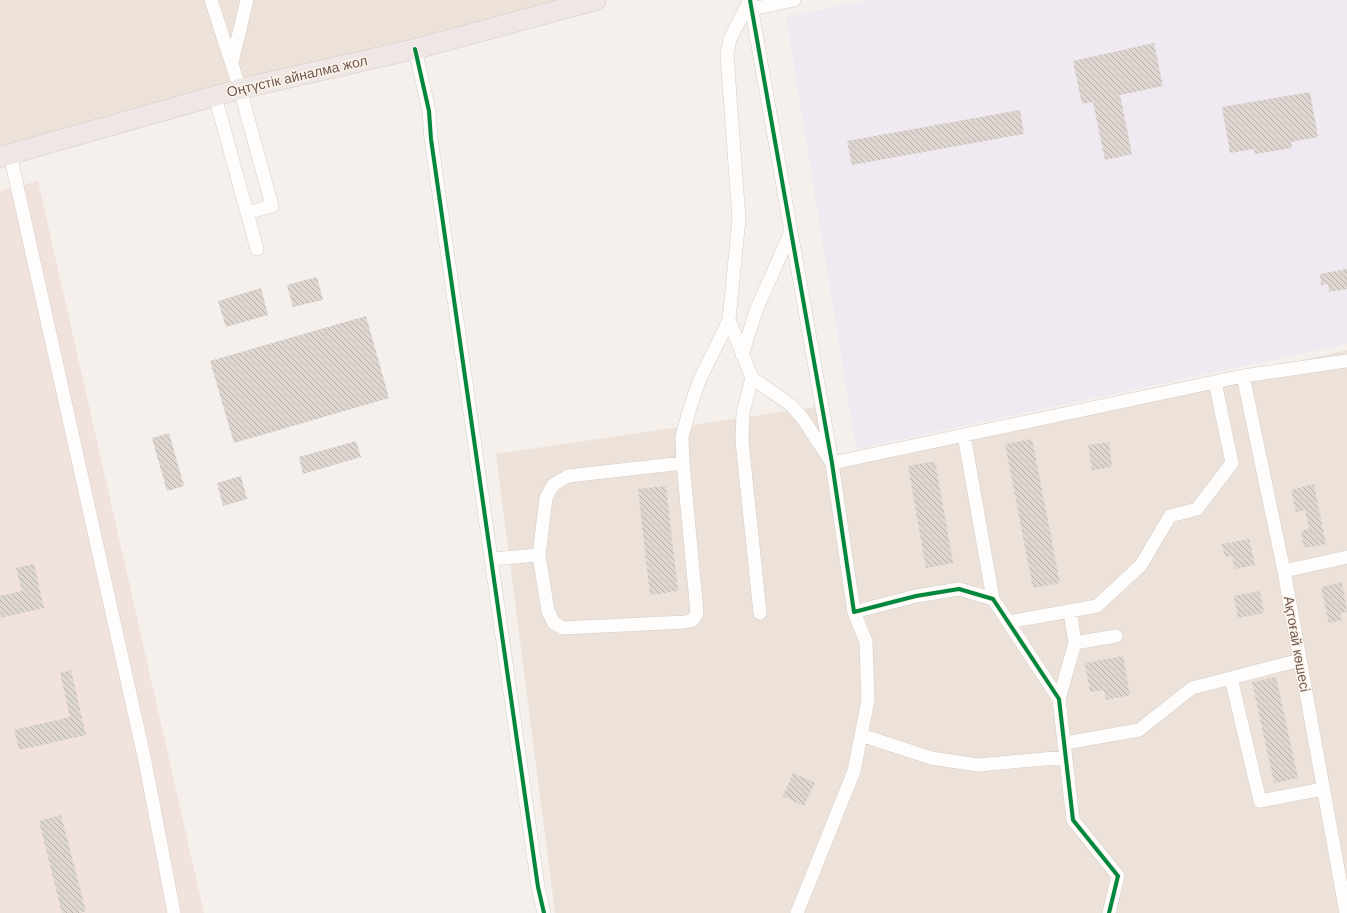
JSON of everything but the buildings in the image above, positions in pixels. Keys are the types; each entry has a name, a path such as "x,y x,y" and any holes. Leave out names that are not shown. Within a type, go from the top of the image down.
{"highway":[{"name":"Оңтүстік айналма жол","path":"5,155 240,89 415,49 596,0"}],"street":[{"path":"211,0 240,89 272,206 247,213"},
{"path":"232,62 247,0"},
{"path":"751,3 794,0"},
{"path":"751,3 832,463 854,612 866,642 868,700 854,771 797,913"},
{"path":"683,463 568,476 553,486 546,498 539,555 548,611 554,623 563,628 685,622 693,620 696,613 682,437 699,381 729,320 740,219 727,55 730,39 751,3"},
{"path":"415,49 429,111 430,139 538,887 544,913"},
{"path":"214,96 257,249"},
{"path":"5,155 145,761 174,913"},
{"path":"742,355 757,308 791,232"},
{"path":"729,320 752,378 791,405 803,419 832,463"},
{"path":"832,463 1243,376 1347,361"},
{"name":"Ақтоғай көшесі","path":"1243,376 1284,572 1346,913"},
{"path":"752,378 743,412 742,441 760,613"},
{"path":"1009,622 1097,606 1141,565 1170,516 1197,509 1232,463 1215,382"},
{"path":"964,435 993,599 1060,699"},
{"path":"491,559 539,555"},
{"path":"1284,572 1347,557"},
{"path":"854,612 916,596 958,589 993,599"},
{"path":"1070,611 1075,643 1060,699 1074,820 1118,876 1109,913"},
{"path":"1075,643 1116,636"},
{"path":"1065,744 1139,730 1192,688 1300,660"},
{"path":"1232,678 1260,801 1323,789"},
{"path":"861,735 931,758 978,765 1066,757"}],"shaded area":[{"path":"0,0 588,0 0,148"},
{"path":"868,0 1347,0 1347,344 856,449 786,17"},
{"path":"38,181 204,913 0,913 0,191"},
{"path":"1347,350 1347,913 555,913 496,454 822,406 836,469"}],"cycle path":[{"path":"750,0 832,463 854,612 916,596 959,589 993,599 1059,699 1073,820 1118,876 1109,913"},
{"path":"415,49 429,111 431,139 538,887 544,913"}]}
